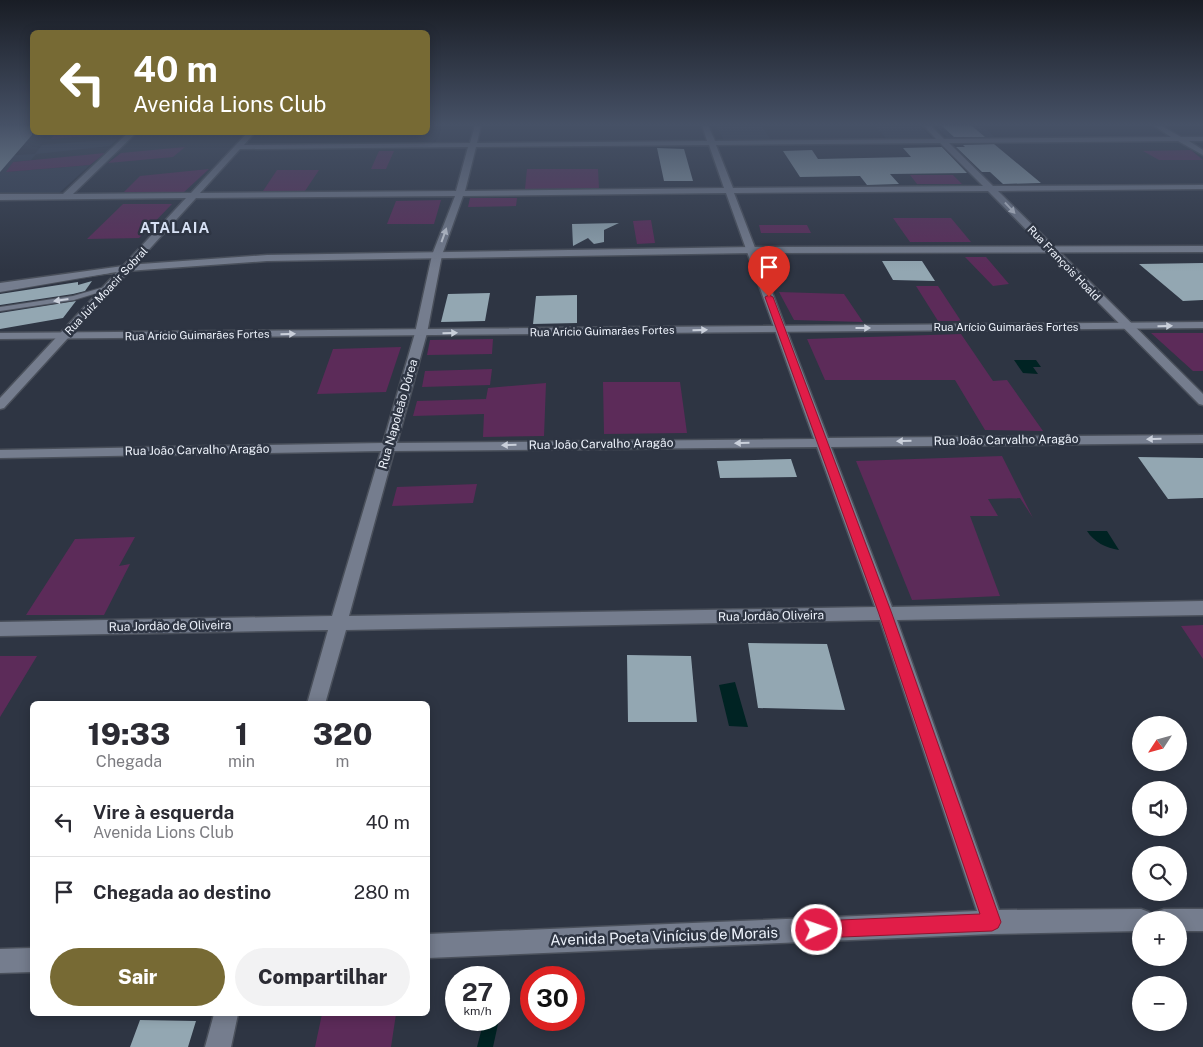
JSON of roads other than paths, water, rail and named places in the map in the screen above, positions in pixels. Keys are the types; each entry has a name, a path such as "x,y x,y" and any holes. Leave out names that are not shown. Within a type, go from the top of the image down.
{"street":[{"path":"66,196 90,174"},
{"name":"Rua Juiz Moacir Sobral","path":"0,405 213,174"},
{"name":"Rua Napoleão Dórea","path":"317,701 420,333 437,255 460,193 465,174"},
{"path":"724,174 886,614 992,922"},
{"name":"Rua François Hoald","path":"976,174 1203,401"},
{"path":"0,197 1203,187"},
{"path":"0,286 126,268 267,258 752,250 1203,249"},
{"name":"Rua Arício Guimarães Fortes","path":"0,336 1203,325"},
{"name":"Rua João Carvalho Aragão","path":"0,454 388,447 1203,439"},
{"name":"Rua Jordão Oliveira","path":"340,623 1203,608"},
{"name":"Rua Jordão de Oliveira","path":"0,629 340,623"},
{"name":"Avenida Poeta Vinícius de Morais","path":"430,946 992,922 1132,920"},
{"path":"1187,920 1203,920"},
{"path":"0,961 30,960"},
{"path":"218,1047 226,1016"}],"lane":[{"path":"0,290 93,276 126,268"},
{"path":"0,309 74,298 108,288"}],"district":[{"name":"ATALAIA","path":"175,227"}]}
